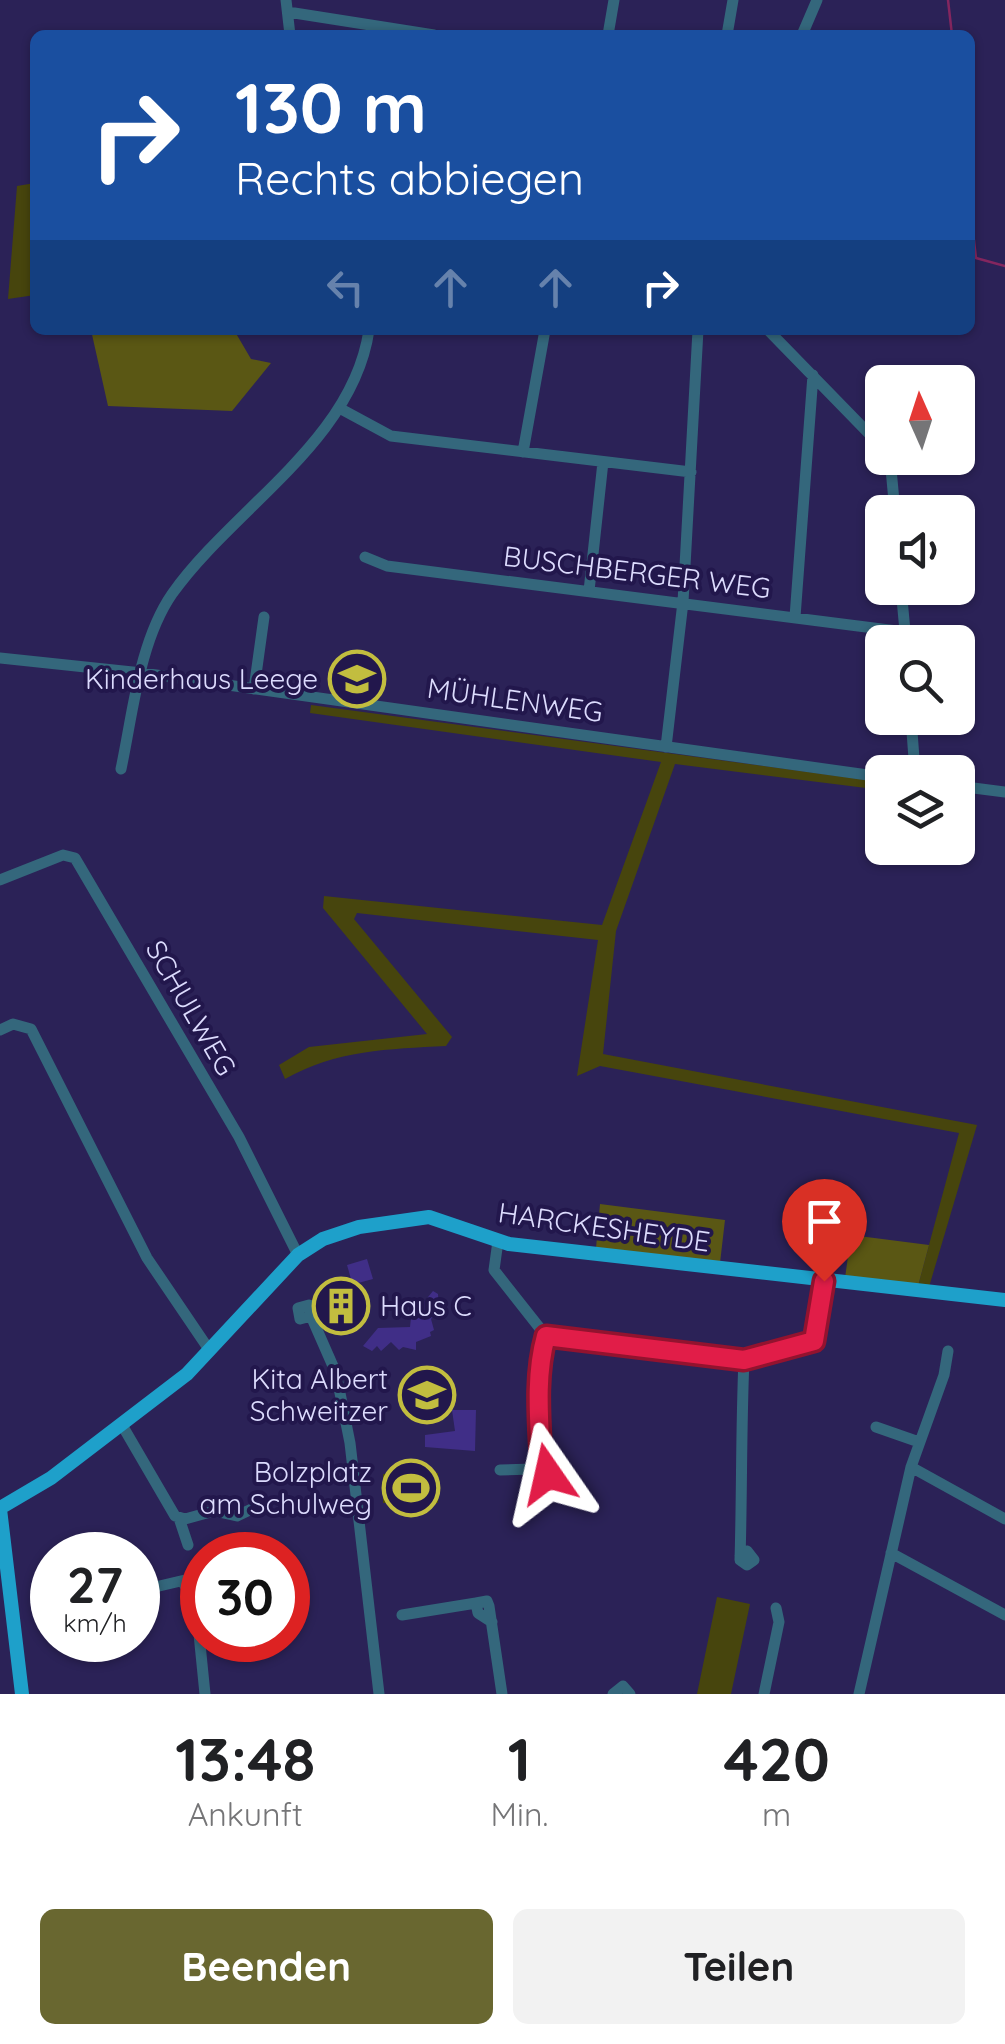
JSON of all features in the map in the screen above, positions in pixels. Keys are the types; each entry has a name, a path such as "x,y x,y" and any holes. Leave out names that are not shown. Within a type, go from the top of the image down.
{"main road":[{"name":"HARCKESHEYDE","path":"0,1508 41,1485 122,1425 210,1351 298,1255 337,1233 406,1218 440,1219 498,1241 1005,1300"},
{"path":"0,1508 22,1694"}],"street":[{"path":"609,30 614,0"},
{"path":"727,30 732,0"},
{"path":"804,30 817,0"},
{"path":"287,6 409,30"},
{"path":"121,769 142,673 170,598 341,408 366,351 368,335"},
{"path":"523,452 544,335"},
{"path":"666,747 683,602 698,335"},
{"path":"773,335 865,430"},
{"path":"795,616 812,376"},
{"path":"341,408 392,436 691,472"},
{"path":"589,591 603,462"},
{"name":"BUSCHBERGER WEG","path":"364,556 387,566 795,616 865,629"},
{"path":"254,689 264,617"},
{"name":"MÜHLENWEG","path":"0,658 142,673 865,774"},
{"path":"975,788 1005,792"},
{"name":"SCHULWEG","path":"0,880 63,855 75,858 239,1136 298,1255"},
{"path":"0,1030 21,1024 31,1029 147,1258 210,1351"},
{"path":"498,1241 494,1270 546,1336 744,1360 814,1341 824,1281"},
{"path":"311,1316 336,1373 353,1457 379,1694"},
{"path":"500,1470 532,1469 538,1476 548,1474 550,1464 541,1458 540,1368 546,1336"},
{"path":"859,1694 911,1467 944,1375 948,1351"},
{"path":"740,1556 744,1360"},
{"path":"122,1425 162,1488 171,1512 180,1518 184,1532"},
{"path":"876,1427 919,1442"},
{"path":"911,1467 1005,1518"},
{"path":"180,1518 200,1512 237,1516 256,1507"},
{"path":"892,1553 1005,1615"},
{"path":"402,1615 486,1601 502,1694"},
{"path":"764,1694 780,1622 776,1608"},
{"path":"204,1662 206,1694"},
{"path":"613,1694 623,1686 630,1694"}],"shaded area":[{"path":"30,184 30,296 8,299 17,186"},
{"path":"92,335 237,335 251,359 271,363 232,411 108,406"},
{"path":"311,705 865,780 865,788 675,764 616,931 603,1054 977,1125 929,1287 918,1286 959,1133 600,1066 577,1076 598,940 357,913 354,919 452,1037 446,1046 343,1057 285,1079 279,1065 309,1047 427,1034 323,908 324,896 602,925 661,762 310,713"},
{"path":"600,1204 725,1220 720,1263 596,1248"},
{"path":"851,1235 929,1245 918,1286 845,1278"},
{"name":"Bolzplatz am Schulweg","path":"438,1473 438,1503 383,1503 383,1474"},
{"path":"717,1597 750,1604 731,1694 697,1694"}],"building":[{"name":"Haus C","path":"367,1259 373,1279 347,1286 361,1328 348,1333 339,1329 328,1295 338,1286 339,1278 351,1279 347,1265"},
{"path":"433,1291 438,1294 439,1309 431,1319 434,1330 431,1336 416,1342 416,1350 399,1350 391,1342 381,1351 377,1346 372,1351 363,1346 378,1328 410,1327 412,1308 419,1308"},
{"path":"452,1410 476,1410 475,1451 425,1447 425,1435 455,1431"}],"waterway":[{"path":"948,0 951,30"},
{"path":"975,249 976,258 1005,266"}],"place":[{"name":"Kinderhaus Leege","path":"357,679"},
{"name":"Haus C","path":"341,1306"},
{"name":"Kita Albert Schweitzer","path":"427,1395"},
{"name":"Bolzplatz am Schulweg","path":"411,1488"}],"route":[{"path":"548,1474 550,1464 541,1458 538,1402 540,1355 546,1336 752,1360 814,1341 824,1281"}]}
